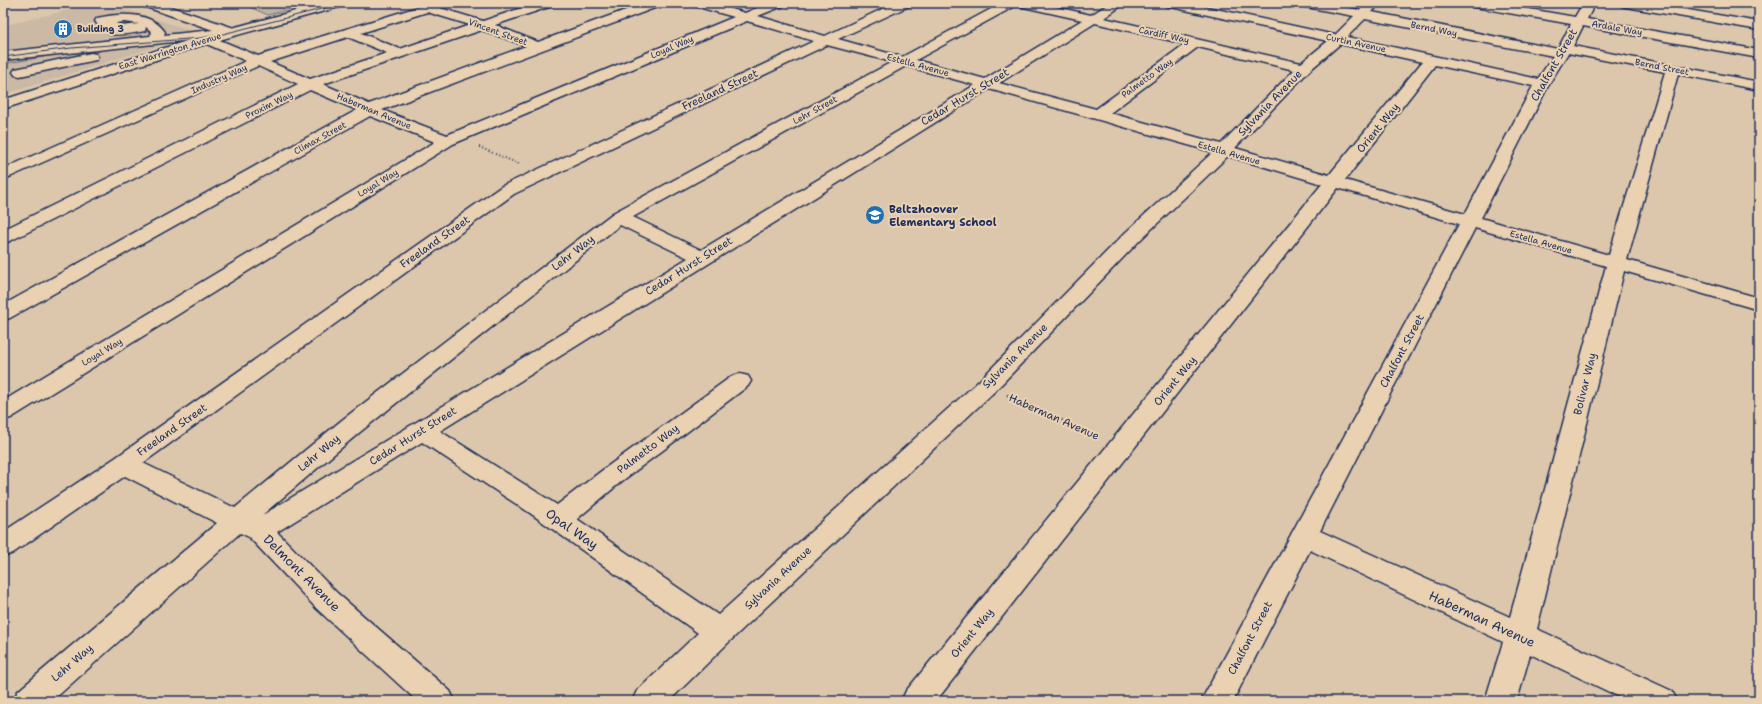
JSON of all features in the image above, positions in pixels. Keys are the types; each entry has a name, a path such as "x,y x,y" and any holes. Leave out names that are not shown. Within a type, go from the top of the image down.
{"street":[{"path":"147,3 232,32"},
{"name":"East Warrington Avenue","path":"3,105 207,39 339,3"},
{"name":"Vincent Street","path":"413,3 482,25 537,46"},
{"name":"Industry Way","path":"3,175 258,61 443,3"},
{"name":"Proxim Way","path":"3,237 310,84 548,3"},
{"name":"Climax Street","path":"3,314 369,110 392,100 656,3"},
{"name":"Estella Avenue","path":"699,3 825,40 1098,114 1759,304"},
{"name":"Loyal Way","path":"6,407 447,141 779,3"},
{"name":"Freeland Street","path":"3,546 124,464 508,190 905,3"},
{"name":"Lehr Street","path":"619,217 1011,3"},
{"name":"Cardiff Way","path":"1024,3 1304,68"},
{"name":"Cedar Hurst Street","path":"248,526 422,431 1119,3"},
{"name":"Curtin Avenue","path":"1171,3 1542,84"},
{"name":"Bernd Way","path":"1306,3 1367,9 1458,33 1564,51"},
{"name":"Chalfont Street","path":"1217,701 1471,222 1542,84 1564,51 1589,3"},
{"path":"1626,3 1673,7 1759,26"},
{"path":"1458,33 1469,19 1477,4"},
{"name":"Ardale Way","path":"1477,4 1759,54"},
{"path":"1231,16 1241,7"},
{"name":"Sylvania Avenue","path":"648,701 719,632 987,386 1133,236 1224,151 1304,68 1338,39 1367,9"},
{"path":"154,26 159,32 154,40"},
{"path":"3,56 58,49 232,32"},
{"path":"350,33 400,54"},
{"path":"20,72 78,60 137,44 178,38"},
{"name":"Haberman Avenue","path":"207,39 369,110 447,141"},
{"name":"Palmetto Way","path":"1098,114 1197,42"},
{"name":"Bernd Street","path":"1564,51 1673,69 1759,86"},
{"name":"Orient Way","path":"917,701 1432,59"},
{"name":"Bolivar Way","path":"1501,701 1520,636 1616,264 1673,69"},
{"path":"619,217 703,258"},
{"name":"Lehr Way","path":"29,701 248,526 351,426 619,217"},
{"name":"Palmetto Way","path":"558,519 613,475 740,381"},
{"name":"Opal Way","path":"422,431 558,519 719,632"},
{"name":"Delmont Avenue","path":"124,464 248,526 327,601 439,701"},
{"name":"Haberman Avenue","path":"1305,536 1660,701"}],"path":[{"path":"447,141 460,139 542,174"},
{"name":"Haberman Avenue","path":"987,386 1122,447"}],"shaded area":[{"path":"96,3 104,3 200,33 3,95 3,26"},
{"path":"240,3 313,3 268,15"},
{"path":"106,48 94,54 72,52 3,64 3,60"}],"tram line":[{"path":"3,57 71,48 201,38 223,34 345,3"}],"place":[{"name":"Building 3","path":"63,29"},
{"name":"Beltzhoover Elementary School","path":"875,215"}]}
